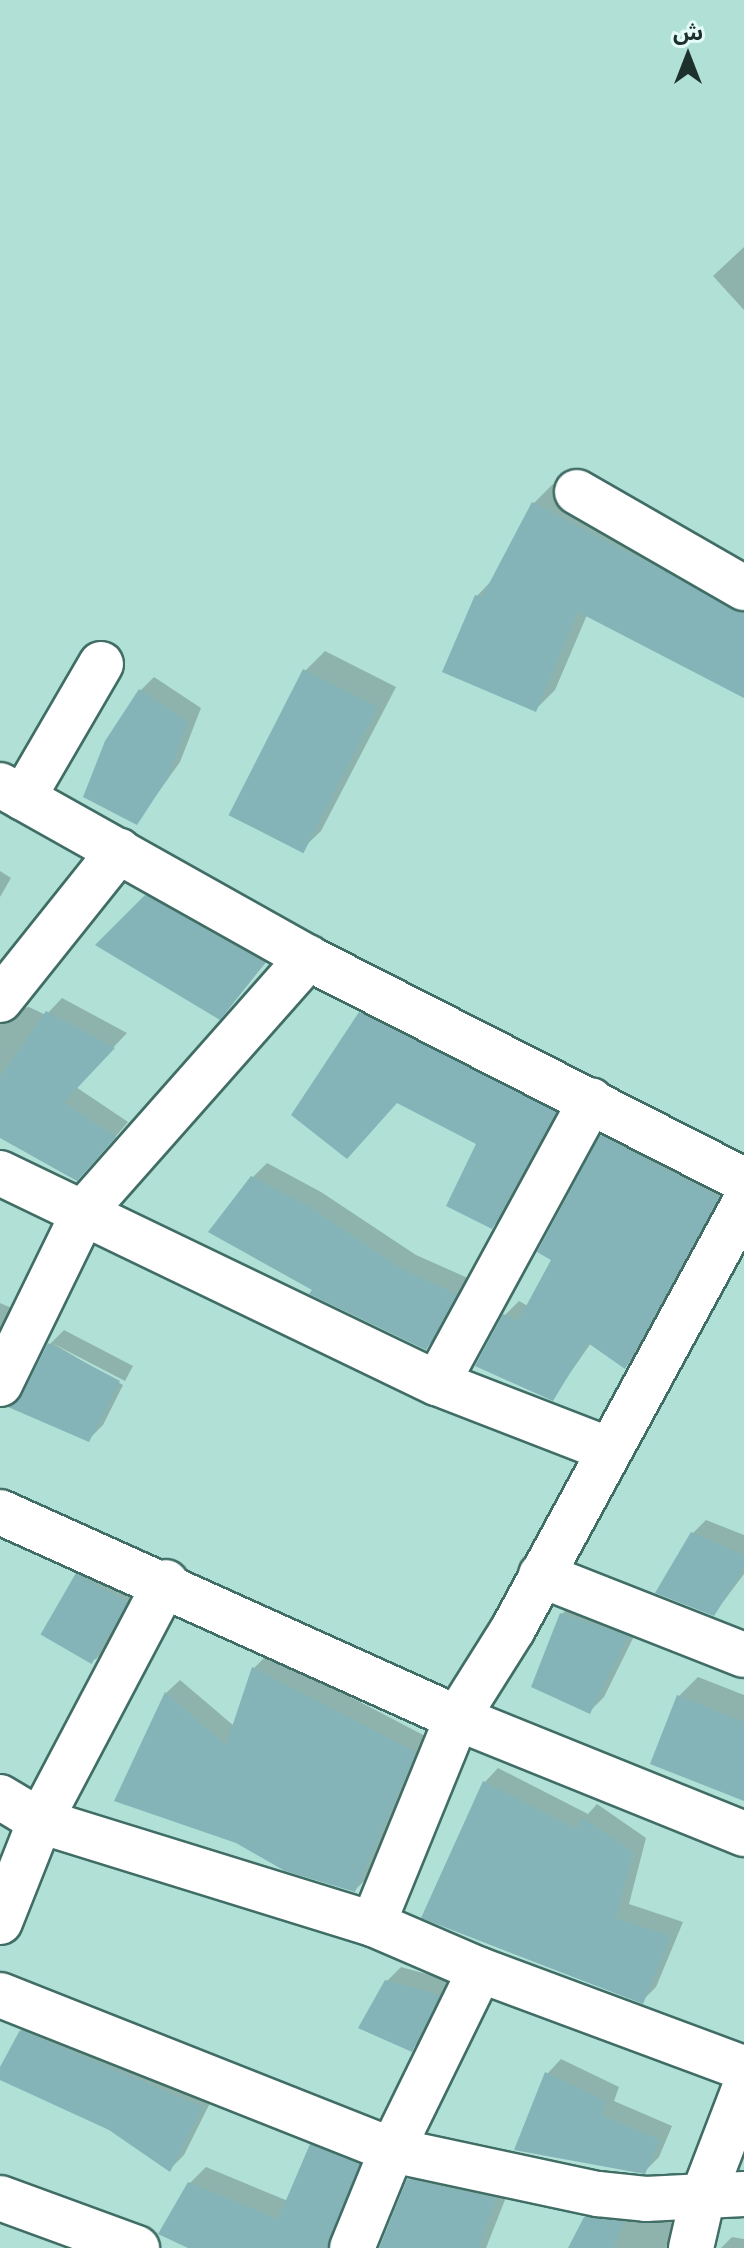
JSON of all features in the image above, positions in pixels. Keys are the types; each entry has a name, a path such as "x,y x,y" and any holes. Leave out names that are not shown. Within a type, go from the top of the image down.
{"street":[{"path":"577,492 744,588"},
{"path":"101,664 12,791 308,958 744,1180"},
{"path":"1,1003 119,851"},
{"path":"0,1384 85,1210 308,958"},
{"path":"437,1383 591,1100"},
{"path":"0,1173 85,1210 437,1383 607,1449"},
{"path":"373,1924 457,1718 541,1575 607,1449 744,1203"},
{"path":"0,1512 166,1582 457,1718 744,1834"},
{"path":"541,1575 744,1655"},
{"path":"0,1922 40,1821 166,1582"},
{"path":"0,1797 40,1821 373,1924 480,1970 744,2068"},
{"path":"352,2248 392,2150 480,1970"},
{"path":"0,1995 392,2150 598,2194 724,2195"},
{"path":"691,2248 724,2195 744,2089"},
{"path":"0,2198 137,2248"}],"building":[{"path":"532,502 744,613 744,698 578,612 536,712 442,672 475,595 482,597"},
{"path":"303,669 378,707 303,853 229,815"},
{"path":"139,689 188,722 167,779 137,825 83,797 105,741"},
{"path":"145,895 265,963 220,1020 95,945"},
{"path":"46,1011 115,1048 64,1102 116,1137 77,1181 0,1138 0,1077"},
{"path":"359,1012 556,1112 492,1229 446,1206 476,1144 397,1103 347,1159 291,1115"},
{"path":"600,1135 719,1197 625,1369 588,1343 553,1401 475,1366 503,1314 518,1321 551,1260 537,1252"},
{"path":"251,1176 307,1205 402,1269 457,1294 426,1350 309,1294 312,1290 208,1232"},
{"path":"48,1343 120,1381 89,1442 8,1407 22,1395"},
{"path":"691,1532 744,1555 744,1568 714,1616 655,1593"},
{"path":"76,1573 127,1602 92,1664 40,1634"},
{"path":"560,1613 628,1636 590,1714 531,1687"},
{"path":"252,1667 416,1752 355,1892 285,1871 236,1843 114,1801 165,1692 226,1745"},
{"path":"677,1695 744,1722 744,1801 650,1764"},
{"path":"483,1781 577,1829 582,1817 633,1852 616,1918 671,1936 643,2004 421,1918"},
{"path":"385,1980 440,1995 412,2052 358,2028"},
{"path":"20,2030 203,2107 170,2172 109,2130 0,2080 0,2067"},
{"path":"545,2072 606,2101 602,2115 660,2140 645,2174 514,2150"},
{"path":"310,2144 359,2164 328,2248 188,2248 158,2234 188,2182 278,2219"},
{"path":"407,2179 497,2198 478,2248 379,2248"},
{"path":"584,2217 624,2222 613,2248 568,2248"}]}
